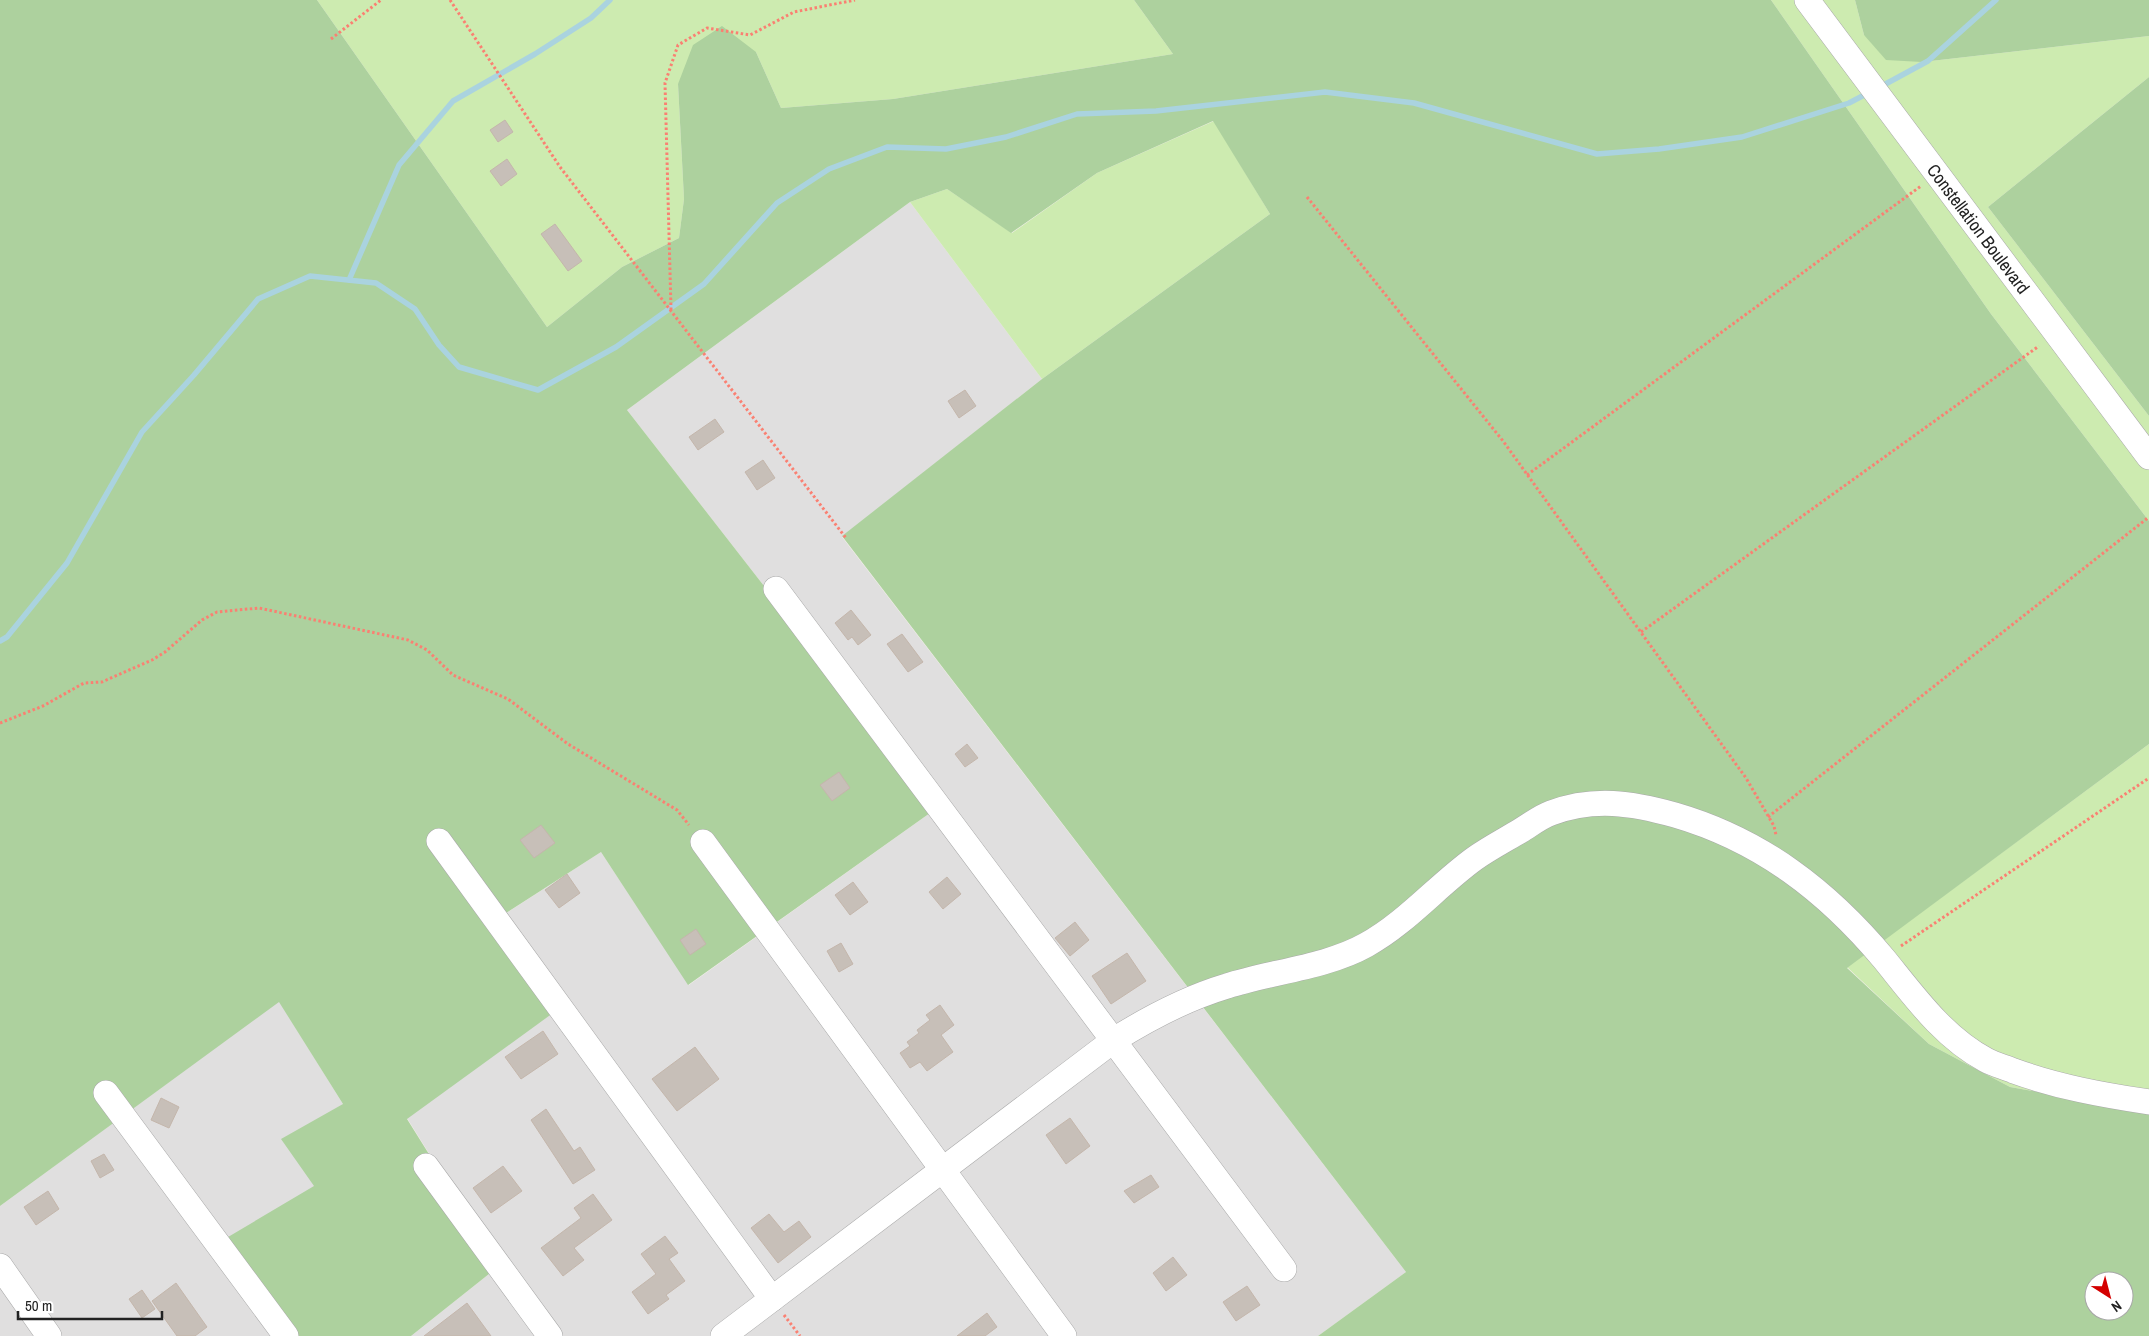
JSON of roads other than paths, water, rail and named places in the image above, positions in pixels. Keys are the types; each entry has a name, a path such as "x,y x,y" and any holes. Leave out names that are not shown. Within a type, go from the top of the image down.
{"street":[{"name":"Constellation Boulevard","path":"1808,0 2149,457"},
{"path":"776,588 1284,1269"},
{"path":"722,1336 1114,1040 1161,1013 1226,986 1335,957 1364,946 1392,928 1474,860 1549,814 1586,803 1622,802 1697,822 1754,847 1782,863 1819,891 1883,958 1918,1004 1953,1036 1986,1060 2039,1080 2105,1095 2149,1102"},
{"path":"439,841 772,1299"},
{"path":"703,842 1064,1336"},
{"path":"106,1093 286,1336"},
{"path":"426,1166 550,1336"},
{"path":"0,1266 49,1336"}],"waterway":[{"path":"349,280 399,165 453,101 535,54 591,18 610,0"},
{"path":"1880,87 1928,61 1996,0"},
{"path":"0,641 7,637 67,563 142,432 194,375 258,299 310,276 376,283 415,309 439,345 459,367 538,390 616,347 704,284 777,203 829,169 887,147 946,149 1006,137 1077,114 1156,111 1325,92 1414,103 1597,154 1659,149 1742,137 1849,103 1870,92"}]}
